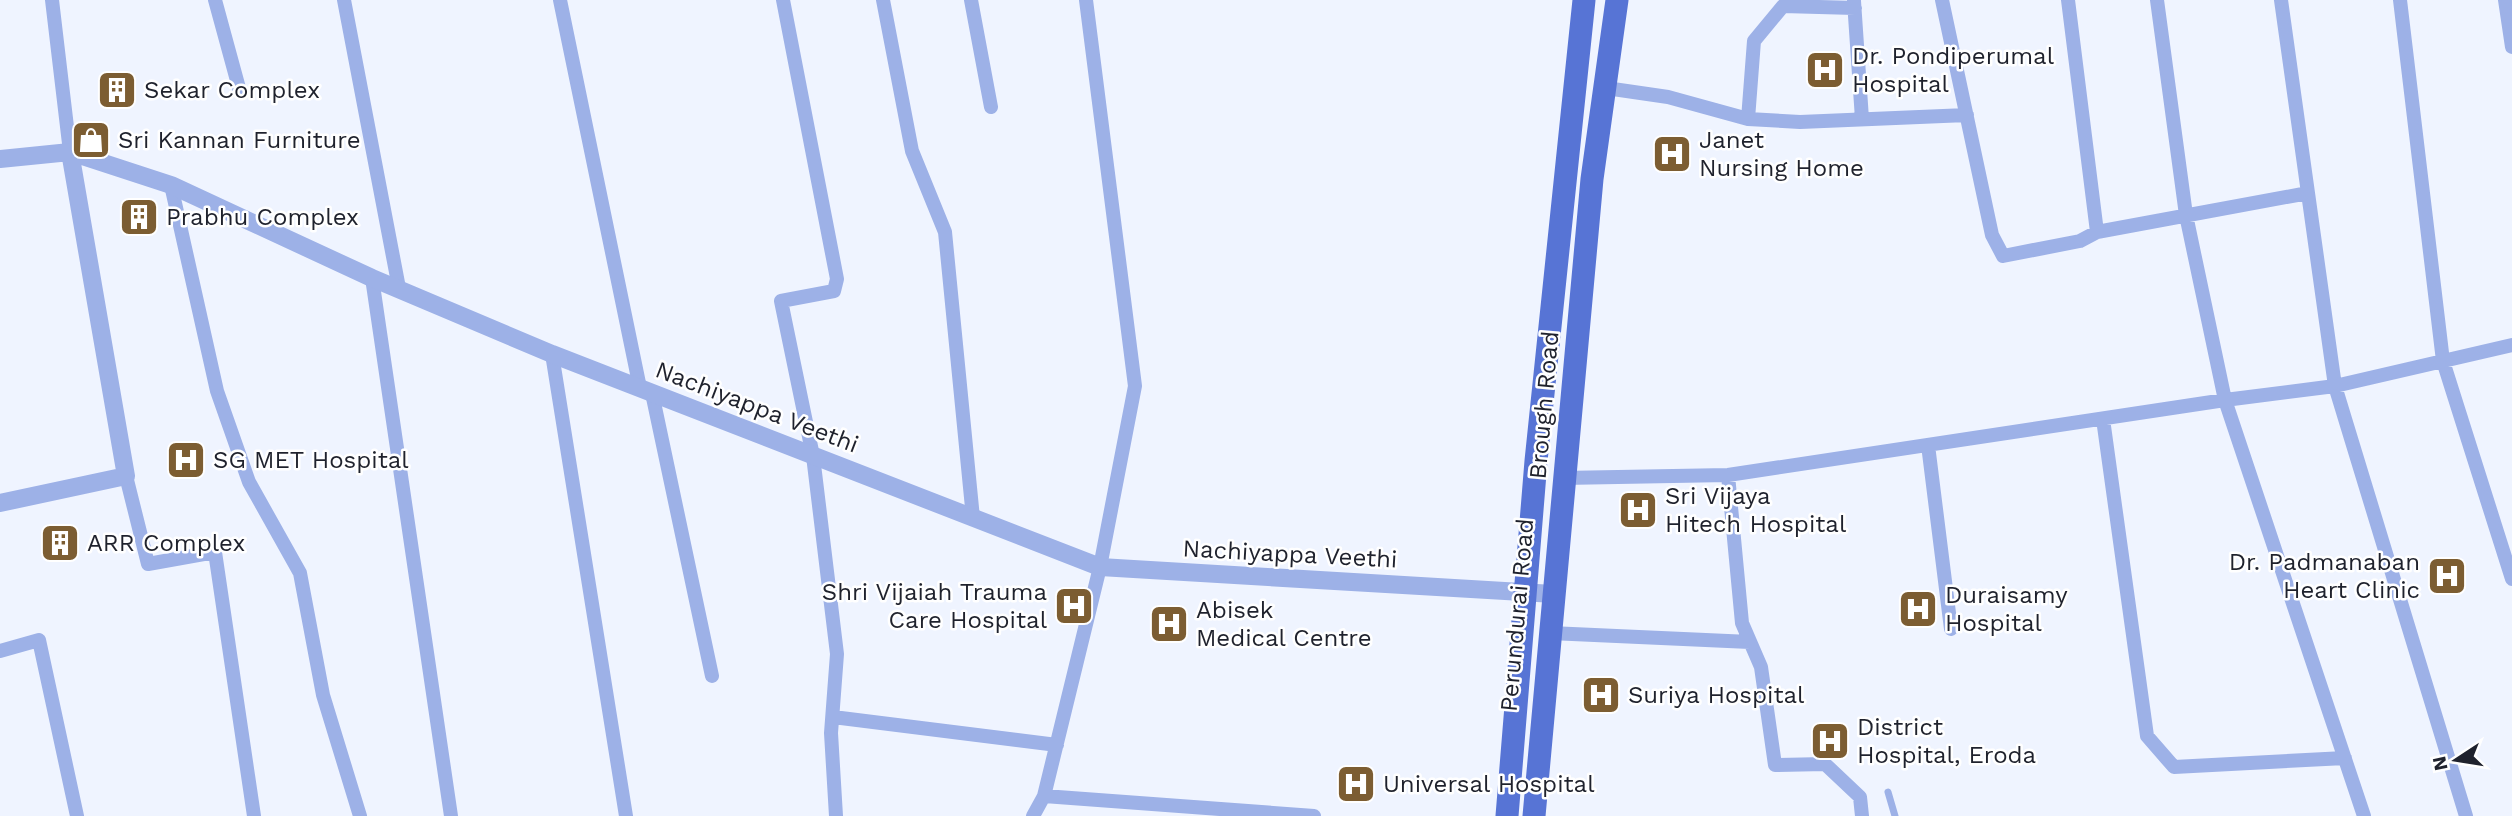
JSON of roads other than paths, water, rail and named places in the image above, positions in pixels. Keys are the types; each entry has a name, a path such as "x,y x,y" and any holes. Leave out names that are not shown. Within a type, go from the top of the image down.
{"main road":[{"name":"Brough Road","path":"1507,816 1536,461 1584,0"},
{"name":"Perundurai Road","path":"1514,816 1536,546 1590,0"},
{"name":"Perundurai Road","path":"1527,816 1567,321 1604,0"},
{"name":"Brough Road","path":"1534,816 1592,179 1616,0"}],"street":[{"path":"52,0 70,152 126,476 148,564 215,552 254,816"},
{"path":"215,0 239,88"},
{"path":"344,0 399,288"},
{"path":"560,0 712,676"},
{"path":"783,0 837,279 834,291 781,301 813,456 837,654 831,733 836,816"},
{"path":"883,0 912,151 945,232 973,518"},
{"path":"971,0 991,107"},
{"path":"1033,816 1044,796 1100,567 1135,386 1086,0"},
{"path":"1942,0 1992,235 2003,256 2080,241 2097,232 2308,193"},
{"path":"2068,0 2097,232"},
{"path":"2157,0 2186,215 2225,400 2364,816"},
{"path":"2281,0 2334,386 2466,816"},
{"path":"2400,0 2443,361 2512,579"},
{"path":"2505,0 2512,47"},
{"path":"1748,119 1754,41 1783,6 1855,4 1862,119"},
{"path":"1606,88 1668,97 1748,119 1800,122 1967,115"},
{"name":"Nachiyappa Veethi","path":"0,159 70,152 171,185 372,278 552,354 1100,567 1553,594"},
{"path":"171,185 218,391 249,482 300,573 323,695 360,816"},
{"path":"372,278 451,816"},
{"path":"1563,478 1728,475 2334,386 2512,345"},
{"path":"552,354 626,816"},
{"path":"2103,419 2147,736 2174,767 2344,758"},
{"path":"1928,445 1951,629"},
{"path":"1728,475 1742,623 1761,667 1775,765 1825,764 1860,797 1862,816"},
{"path":"0,503 126,476"},
{"path":"1550,633 1750,642"},
{"path":"0,651 40,640 77,816"},
{"path":"833,717 1057,745"},
{"path":"1044,796 1314,816"}],"lane":[{"path":"1888,792 1895,816"}],"place":[{"name":"Dr. Pondiperumal Hospital","path":"1825,70"},
{"name":"Sekar Complex","path":"117,90"},
{"name":"Sri Kannan Furniture","path":"91,140"},
{"name":"Janet Nursing Home","path":"1672,154"},
{"name":"Prabhu Complex","path":"139,217"},
{"name":"SG MET Hospital","path":"186,460"},
{"name":"Sri Vijaya Hitech Hospital","path":"1638,510"},
{"name":"ARR Complex","path":"60,543"},
{"name":"Dr. Padmanaban Heart Clinic","path":"2447,576"},
{"name":"Shri Vijaiah Trauma Care Hospital","path":"1074,606"},
{"name":"Duraisamy Hospital","path":"1918,609"},
{"name":"Abisek Medical Centre","path":"1169,624"},
{"name":"Suriya Hospital","path":"1601,695"},
{"name":"District Hospital, Eroda","path":"1830,741"},
{"name":"Universal Hospital","path":"1356,784"}]}
